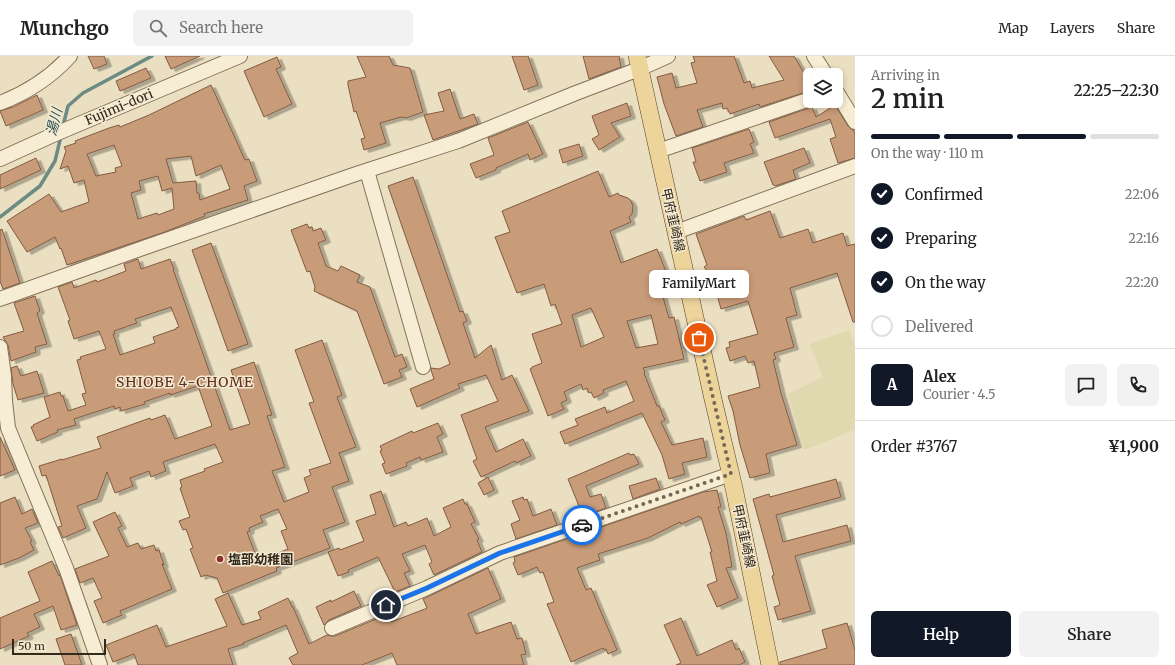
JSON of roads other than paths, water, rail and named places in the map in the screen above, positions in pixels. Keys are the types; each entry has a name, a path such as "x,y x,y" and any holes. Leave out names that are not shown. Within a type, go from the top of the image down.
{"main road":[{"name":"甲府韮崎線","path":"638,62 731,474 770,665"}],"street":[{"path":"0,103 15,97 37,84 70,56"},
{"name":"Fujimi-dori","path":"0,159 240,56"},
{"path":"0,299 143,248 458,141 576,93 638,62 668,56"},
{"path":"814,56 822,68"},
{"path":"658,151 803,102"},
{"path":"843,102 855,122"},
{"path":"676,232 855,166"},
{"path":"367,171 423,367"},
{"path":"0,347 8,428 66,568 100,665"},
{"path":"332,628 427,588 500,553 731,474"}],"waterway":[{"name":"湯川","path":"63,126 68,106 83,93 152,56"},
{"name":"湯川","path":"0,217 40,186 55,161 61,136"}],"place":[{"name":"FamilyMart","path":"699,338"},
{"name":"塩部幼稚園","path":"220,559"}],"district":[{"name":"SHIOBE 4-CHOME","path":"185,382"}]}
